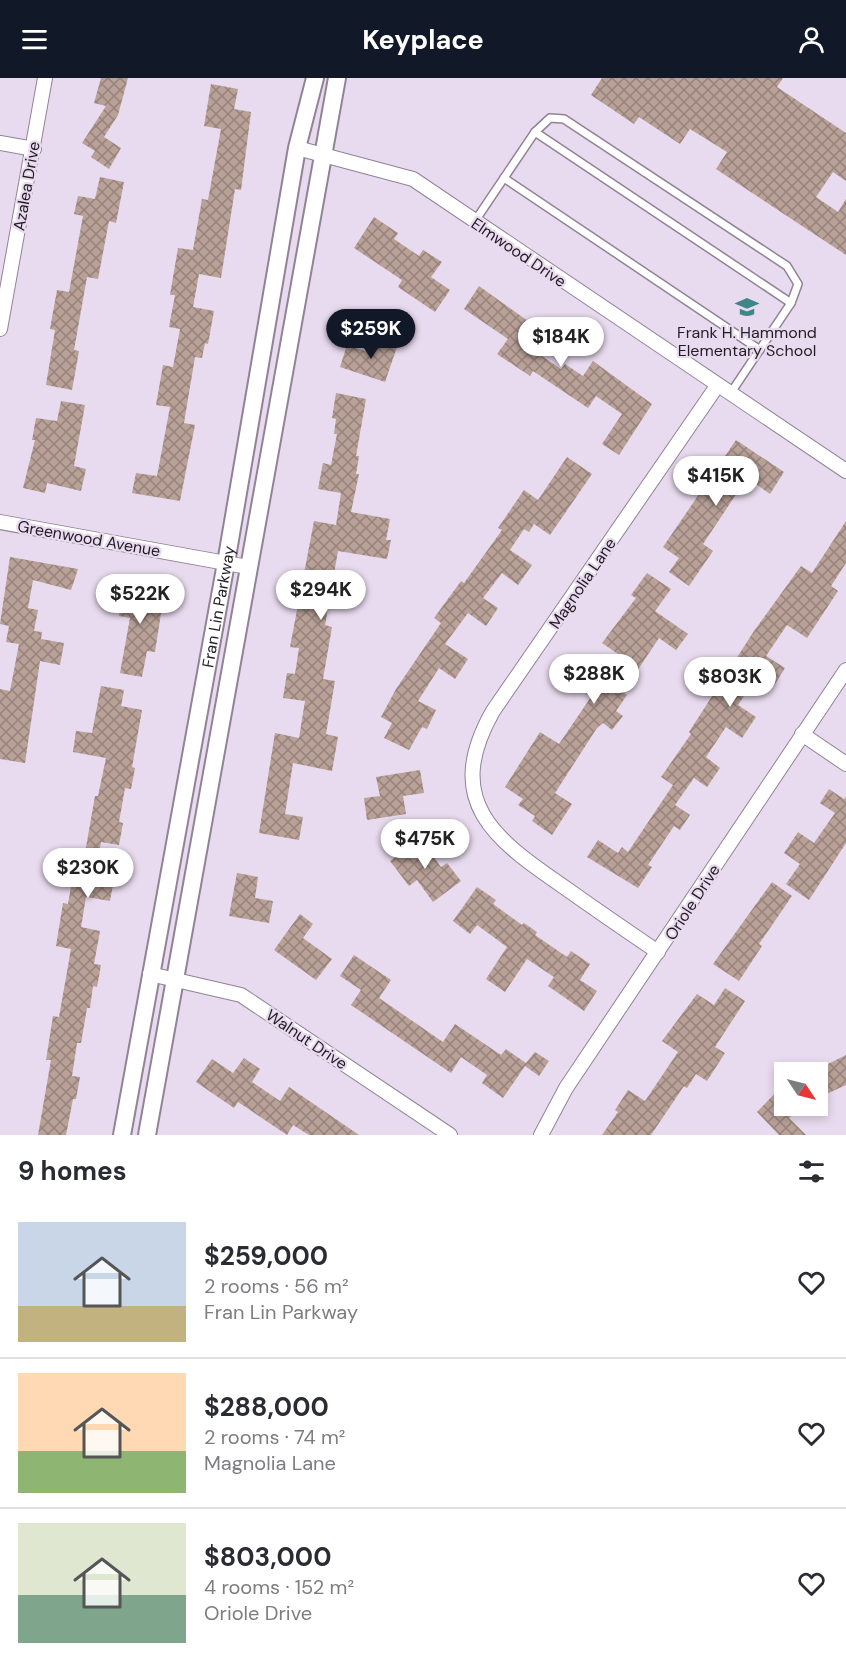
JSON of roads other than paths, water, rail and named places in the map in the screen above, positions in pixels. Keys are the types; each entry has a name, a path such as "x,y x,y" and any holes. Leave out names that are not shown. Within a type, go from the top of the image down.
{"street":[{"name":"Azalea Drive","path":"0,329 45,78"},
{"name":"Fran Lin Parkway","path":"122,1135 226,562 297,148 315,78"},
{"name":"Fran Lin Parkway","path":"147,1135 322,154 338,78"},
{"path":"0,143 34,149"},
{"name":"Elmwood Drive","path":"297,148 413,179 846,471"},
{"name":"Magnolia Lane","path":"658,952 513,852 489,827 479,810 472,768 475,749 493,711 717,386"},
{"name":"Greenwood Avenue","path":"0,522 249,567"},
{"name":"Oriole Drive","path":"541,1135 566,1088 846,670"},
{"path":"802,734 846,764"},
{"name":"Walnut Drive","path":"150,974 241,995 450,1135"}],"lane":[{"path":"475,221 535,132 550,118 564,118 787,266 798,284 791,303 730,394"},
{"path":"535,132 791,303"},
{"path":"504,178 760,350"}],"place":[{"name":"Frank H. Hammond Elementary School","path":"747,307"}]}
